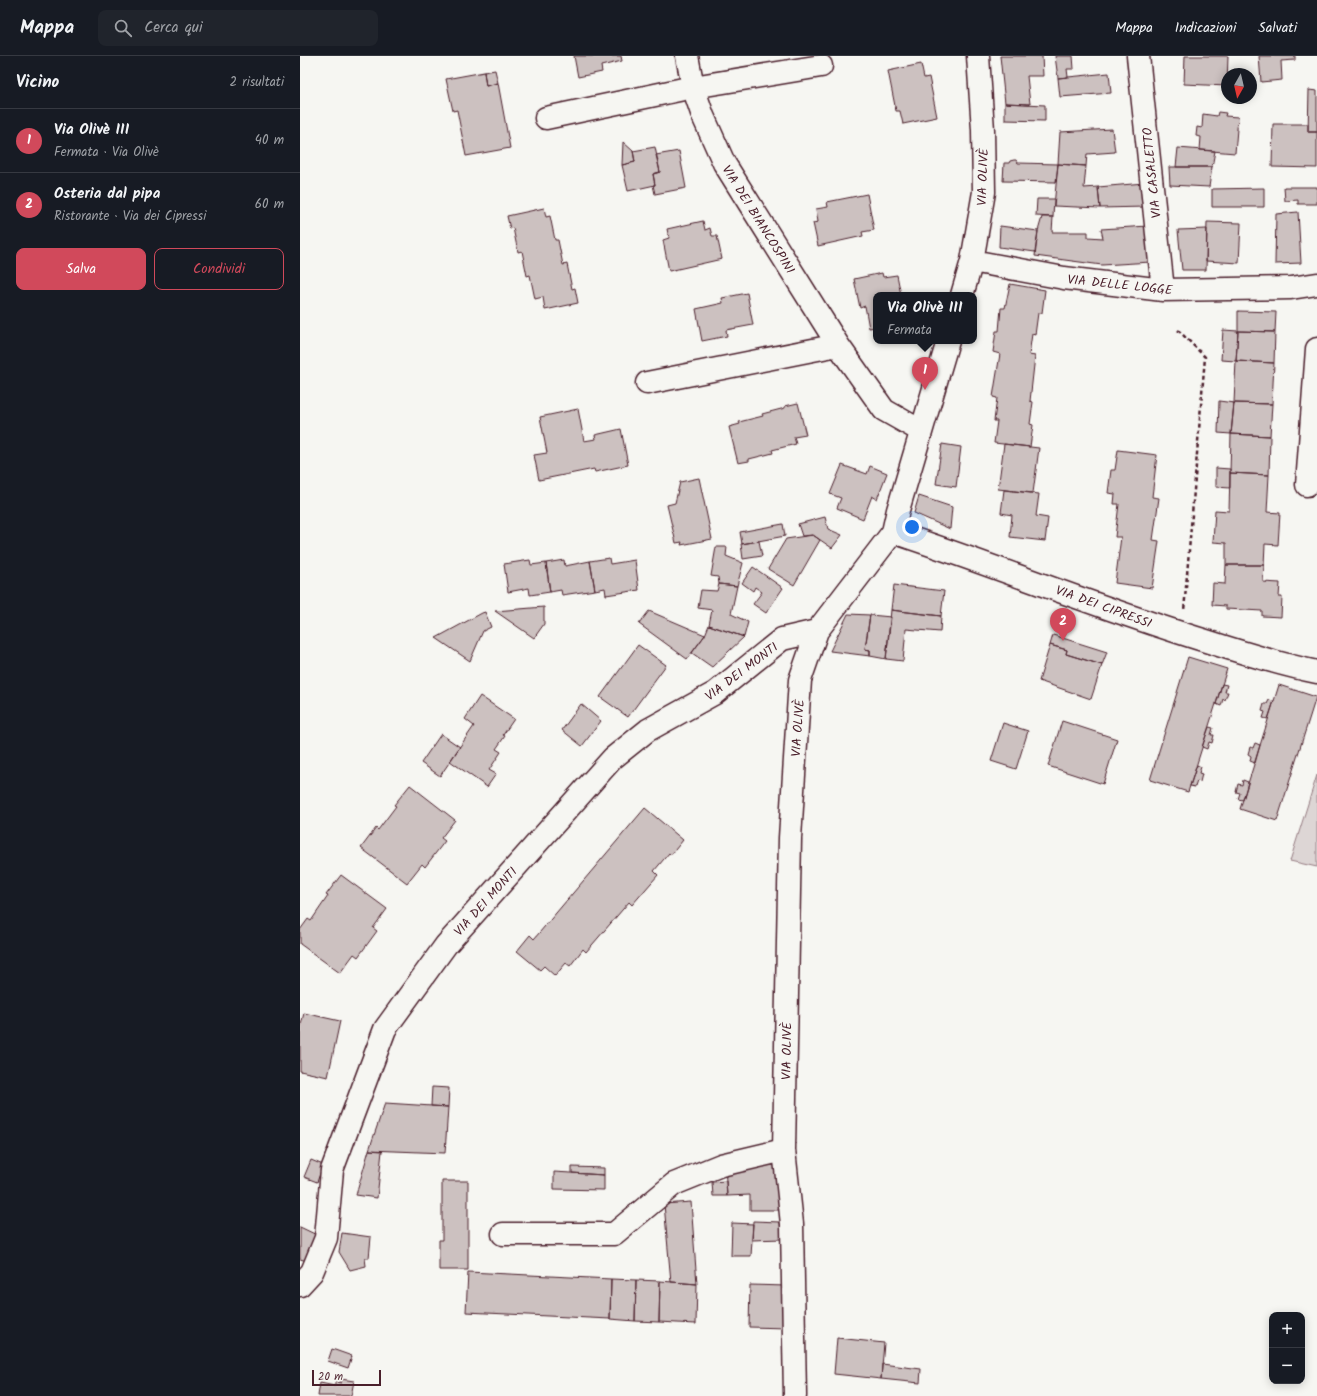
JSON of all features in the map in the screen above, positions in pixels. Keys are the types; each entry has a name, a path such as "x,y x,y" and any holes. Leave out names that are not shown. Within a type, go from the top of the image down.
{"street":[{"name":"VIA DEI BIANCOSPINI","path":"687,56 693,87 703,116 724,163 838,345 884,410 921,431"},
{"name":"VIA OLIVÈ","path":"963,292 972,261 984,192 983,130 978,56"},
{"name":"VIA CASALETTO","path":"1138,56 1163,290"},
{"path":"546,118 693,87 821,66"},
{"name":"VIA DELLE LOGGE","path":"972,261 1064,278 1163,290 1291,288 1317,284"},
{"name":"VIA OLIVÈ","path":"794,1396 792,1224 784,1150 791,822 800,680 817,631 893,532 947,344"},
{"path":"647,383 838,345"},
{"path":"1307,485 1317,349"},
{"name":"VIA DEI CIPRESSI","path":"893,532 954,552 1155,625 1245,653 1317,672"},
{"name":"VIA DEI MONTI","path":"300,1285 312,1272 326,1238 332,1170 385,1029 446,945 613,758 648,730 715,693 782,639 817,631"},
{"path":"503,1234 614,1234 674,1184 721,1165 784,1150"}],"path":[{"path":"1178,330 1205,357 1183,616"}],"shaded area":[{"path":"1317,775 1317,867 1290,861"}],"building":[{"path":"574,56 621,56 622,61 601,66 602,72 578,77"},
{"path":"1000,56 1042,56 1043,76 1027,76 1030,104 1005,103"},
{"path":"1055,56 1073,56 1074,69 1067,69 1068,77 1058,78"},
{"path":"1185,56 1228,56 1228,68 1221,68 1221,86 1184,84"},
{"path":"1259,56 1295,56 1295,60 1281,61 1282,80 1261,82"},
{"path":"921,64 924,78 929,77 937,117 903,124 900,111 896,111 888,71"},
{"path":"495,70 498,83 486,86 484,72"},
{"path":"484,72 486,86 498,83 510,148 466,156 457,110 453,111 446,79"},
{"path":"1109,73 1111,93 1060,97 1058,78"},
{"path":"1309,90 1317,91 1317,132 1308,132"},
{"path":"1005,103 1045,105 1045,121 1005,120"},
{"path":"1218,112 1226,113 1225,116 1238,117 1235,153 1200,150 1201,137 1196,136 1197,127 1202,128 1203,114 1217,116"},
{"path":"1273,124 1308,124 1308,132 1317,132 1317,168 1272,167"},
{"path":"1112,129 1115,152 1087,154 1086,166 1058,164 1060,132"},
{"path":"623,142 633,151 635,162 622,165"},
{"path":"655,147 660,172 653,174 655,185 628,191 622,165 635,162 633,151"},
{"path":"1178,148 1215,151 1212,167 1176,167"},
{"path":"679,151 686,188 655,194 653,174 660,172 656,155"},
{"path":"1014,160 1018,163 1058,164 1056,182 1003,181 1004,163 1009,163 1010,161"},
{"path":"1058,164 1086,166 1084,188 1098,187 1100,208 1054,206"},
{"path":"1169,167 1212,167 1209,187 1170,185"},
{"path":"1144,183 1146,207 1100,208 1098,187"},
{"path":"1284,187 1317,187 1317,204 1298,204 1298,200 1285,201"},
{"path":"1264,188 1264,207 1212,207 1212,189"},
{"path":"867,194 874,230 862,232 863,236 818,246 813,223 818,222 816,209 828,207 827,202"},
{"path":"1037,199 1054,199 1053,217 1036,216"},
{"path":"544,208 546,217 550,216 555,240 558,240 563,265 567,264 572,289 575,288 578,303 545,310 543,297 535,299 530,275 527,276 522,251 518,252 513,228 510,229 507,216"},
{"path":"1298,212 1301,263 1275,264 1276,214"},
{"path":"1042,217 1053,217 1052,232 1088,232 1088,237 1103,238 1101,229 1148,226 1151,262 1102,265 1035,256 1038,231"},
{"path":"703,221 705,230 710,228 712,236 717,236 722,259 669,271 663,240 669,238 667,229"},
{"path":"1207,222 1241,223 1239,263 1206,261"},
{"path":"1000,226 1038,231 1035,252 999,247"},
{"path":"1207,229 1206,270 1182,270 1178,230"},
{"path":"882,273 883,277 897,275 900,292 873,292 873,327 869,328 865,306 860,308 854,279"},
{"path":"1010,284 1045,290 1042,313 1038,313 1035,335 1032,334 1029,355 1035,356 1030,401 1033,402 1030,424 1033,425 1030,447 994,443 997,421 994,421 997,398 993,397 1000,354 993,352 996,331 999,331 1001,308 1005,308"},
{"path":"747,293 753,325 726,330 727,336 702,341 696,309 723,303 722,298"},
{"path":"1238,311 1276,312 1275,332 1238,331"},
{"path":"1223,330 1238,331 1236,361 1221,360"},
{"path":"1238,331 1275,332 1274,363 1236,361"},
{"path":"1236,361 1274,363 1272,404 1234,403"},
{"path":"1219,401 1234,403 1231,434 1218,433"},
{"path":"798,403 806,435 794,437 796,444 772,450 773,453 738,463 729,427 740,424 739,422 763,416 762,414 785,408 785,406"},
{"path":"1234,403 1272,404 1270,436 1231,434"},
{"path":"578,409 584,441 596,439 595,435 621,429 628,465 595,472 594,469 539,480 534,455 547,453 540,417"},
{"path":"1231,434 1270,436 1269,475 1230,473"},
{"path":"942,444 961,447 956,487 936,484"},
{"path":"1004,444 1039,448 1033,493 998,489"},
{"path":"1118,450 1157,455 1152,497 1159,498 1153,540 1159,541 1152,588 1115,583 1121,537 1115,537 1119,504 1114,504 1115,494 1108,493 1111,470 1115,470"},
{"path":"842,465 867,474 870,466 887,473 877,499 872,496 863,519 837,508 841,498 830,494"},
{"path":"1216,468 1230,469 1230,488 1216,487"},
{"path":"1230,473 1269,475 1267,512 1280,513 1278,545 1265,544 1264,565 1226,565 1226,543 1213,542 1215,510 1229,511"},
{"path":"699,478 712,539 681,545 682,542 676,543 667,505 675,503 680,482"},
{"path":"1004,490 1039,494 1036,516 1048,518 1045,541 1010,537 1012,515 1001,513"},
{"path":"919,496 952,507 950,529 914,513"},
{"path":"825,517 828,529 842,535 832,548 813,535 802,536 798,524"},
{"path":"783,524 785,536 742,544 740,532"},
{"path":"813,535 820,540 794,585 768,569 786,539"},
{"path":"759,541 762,556 743,559 741,544"},
{"path":"716,547 727,547 726,556 743,563 737,586 719,584 718,577 711,576"},
{"path":"609,558 610,564 635,560 639,590 606,595 605,588 595,590 590,561"},
{"path":"530,560 531,565 546,563 550,592 530,595 529,588 508,592 504,564"},
{"path":"564,560 565,566 590,561 595,590 562,595 561,590 550,592 546,563"},
{"path":"1226,565 1264,565 1263,582 1280,583 1279,597 1282,597 1281,617 1262,616 1262,611 1226,609 1226,606 1212,605 1213,583 1225,584"},
{"path":"753,567 783,588 766,613 753,604 762,592 755,587 753,591 742,583"},
{"path":"719,584 737,586 731,614 748,622 744,637 709,625 712,610 698,608 701,590 717,591"},
{"path":"894,585 944,591 941,616 891,610"},
{"path":"544,607 544,624 534,638 495,611"},
{"path":"891,610 941,616 940,632 906,629 903,661 886,659"},
{"path":"649,611 705,635 687,659 639,624"},
{"path":"485,612 491,627 483,631 470,661 436,638 482,613"},
{"path":"848,614 870,615 865,649 870,650 870,656 830,651"},
{"path":"870,615 891,617 886,659 870,656 870,650 865,649"},
{"path":"709,625 744,637 712,667 692,653 705,635"},
{"path":"1053,635 1107,652 1102,665 1066,654 1067,650 1050,645"},
{"path":"638,645 666,665 628,717 600,697"},
{"path":"1050,645 1067,650 1066,654 1102,665 1091,699 1039,681"},
{"path":"1188,657 1227,669 1188,792 1150,780"},
{"path":"1222,684 1227,685 1225,692 1228,692 1225,700 1223,699 1221,706 1216,704"},
{"path":"1279,685 1316,697 1277,821 1240,809"},
{"path":"480,696 514,719 503,735 505,736 496,749 501,752 489,770 496,774 487,787 450,761 474,726 465,719"},
{"path":"1269,700 1274,701 1268,719 1263,718 1265,712 1262,711 1264,704 1267,704"},
{"path":"581,704 601,721 582,746 562,730"},
{"path":"1062,721 1117,739 1103,784 1048,766"},
{"path":"1003,723 1028,731 1016,769 991,761"},
{"path":"1209,727 1213,728 1211,735 1214,735 1212,743 1209,742 1207,749 1202,747"},
{"path":"441,734 460,747 440,776 421,763"},
{"path":"1255,743 1260,745 1255,763 1250,761 1251,756 1248,754 1250,747 1253,748"},
{"path":"1197,765 1201,767 1199,773 1202,774 1200,782 1197,781 1195,787 1190,786"},
{"path":"1243,780 1248,782 1243,800 1238,799 1240,793 1236,792 1238,784 1242,785"},
{"path":"410,785 455,820 441,838 445,841 425,867 422,864 407,883 361,848 376,828 378,830 396,806 394,805"},
{"path":"645,808 683,840 671,855 669,853 654,871 658,875 632,905 629,902 586,952 583,949 570,966 566,963 555,976 544,966 540,970 517,951 530,935 534,939"},
{"path":"341,875 387,909 373,928 377,931 358,957 354,954 340,973 300,944 300,930 308,919 311,921 328,896 326,895"},
{"path":"304,1013 340,1021 328,1077 300,1071 300,1029"},
{"path":"432,1087 449,1088 448,1107 431,1106"},
{"path":"385,1103 448,1107 445,1153 369,1150"},
{"path":"369,1150 382,1151 377,1198 356,1195"},
{"path":"311,1160 323,1165 317,1182 304,1177"},
{"path":"739,1165 777,1165 780,1210 750,1210 750,1195 727,1196 725,1167"},
{"path":"572,1167 604,1168 604,1175 572,1173"},
{"path":"554,1172 604,1175 604,1190 554,1189"},
{"path":"442,1181 468,1181 468,1270 439,1270 439,1240 442,1240"},
{"path":"726,1181 727,1196 713,1196 712,1182"},
{"path":"691,1202 697,1284 671,1282 664,1204"},
{"path":"753,1221 780,1222 782,1239 752,1240"},
{"path":"732,1223 753,1224 751,1256 731,1256"},
{"path":"300,1227 321,1237 307,1261 300,1259"},
{"path":"342,1233 371,1237 369,1258 365,1258 366,1266 350,1270 339,1252"},
{"path":"468,1272 611,1279 610,1319 466,1312"},
{"path":"611,1279 636,1280 635,1321 610,1319"},
{"path":"636,1280 660,1281 659,1322 635,1321"},
{"path":"660,1281 697,1284 696,1324 659,1322"},
{"path":"750,1285 786,1286 787,1328 749,1327"},
{"path":"837,1338 884,1343 881,1379 834,1374"},
{"path":"332,1349 352,1356 348,1368 328,1361"},
{"path":"882,1364 921,1369 920,1383 881,1379"},
{"path":"341,1379 354,1381 351,1396 318,1396 320,1383 335,1386 335,1382 341,1383"}],"place":[{"name":"Via Olivè III","path":"925,390"},
{"name":"Osteria dal pipa","path":"1063,641"}]}
